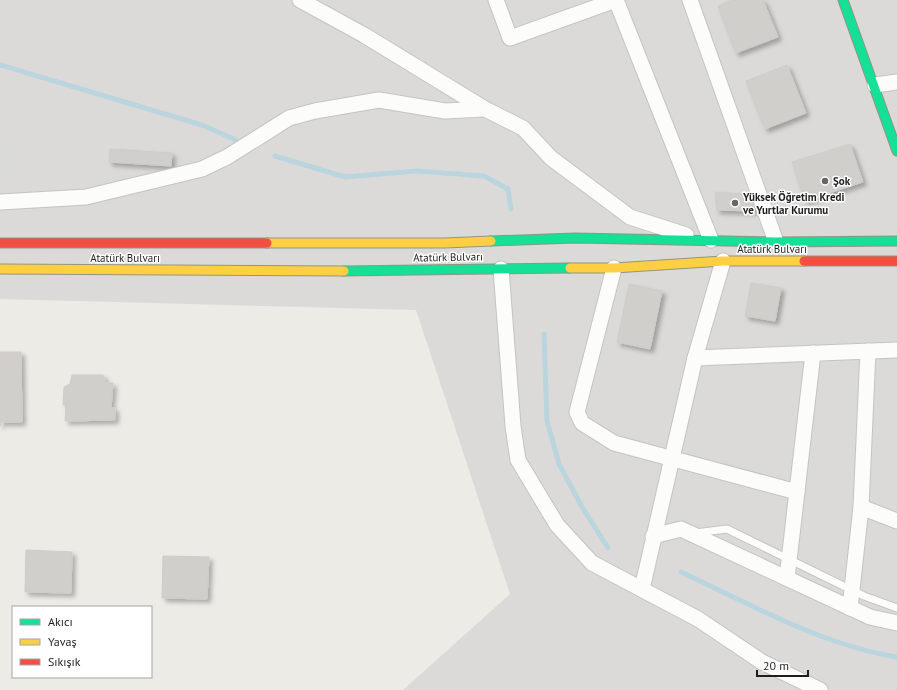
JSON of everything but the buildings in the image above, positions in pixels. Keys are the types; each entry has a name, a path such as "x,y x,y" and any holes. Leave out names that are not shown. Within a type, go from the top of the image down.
{"main road":[{"path":"843,0 875,85 897,151"},
{"name":"Atatürk Bulvarı","path":"0,243 445,243 575,238 776,242 897,241"},
{"name":"Atatürk Bulvarı","path":"0,269 322,271 614,268 723,261 897,261"}],"street":[{"path":"300,0 371,39 485,109 523,128 551,158 630,217 707,240"},
{"path":"496,0 510,38 616,0 707,240"},
{"path":"690,0 776,242"},
{"path":"875,85 897,82"},
{"path":"0,202 86,197 202,168 227,158 289,118 314,111 379,100 445,111 485,109"},
{"path":"642,588 695,358 723,261"},
{"path":"614,268 577,412 582,423 614,443 797,492"},
{"path":"501,269 513,426 518,460 557,525 592,563 642,588 698,619 762,662 820,690"},
{"path":"695,358 897,350"},
{"path":"850,608 861,507 868,351"},
{"path":"787,578 813,353"},
{"path":"861,507 897,521"},
{"path":"653,536 681,529 870,618 897,623"}],"lane":[{"path":"691,534 727,528 852,590 897,608"}],"shaded area":[{"path":"0,0 897,0 897,690 403,690 510,594 416,310 0,299"},
{"path":"3,137 19,142 9,177 0,175 0,145"}],"waterway":[{"path":"0,65 202,125 236,140"},
{"path":"275,156 345,177 417,171 484,176 508,189 511,209"},
{"path":"544,334 547,421 559,464 582,507 608,548"},
{"path":"681,572 760,610 813,633 841,643 897,657"}],"traffic: fast":[{"path":"843,0 897,151"},
{"path":"491,241 575,238 776,242 897,241"},
{"path":"344,271 570,268"}],"traffic: slow":[{"path":"267,243 445,243 491,241"},
{"path":"570,268 614,268 723,261 804,261"},
{"path":"0,269 344,271"}],"traffic: jam":[{"path":"0,243 267,243"},
{"path":"804,261 897,261"}],"place":[{"name":"Şok","path":"825,181"},
{"name":"Yüksek Öğretim Kredi ve Yurtlar Kurumu","path":"735,203"}]}
